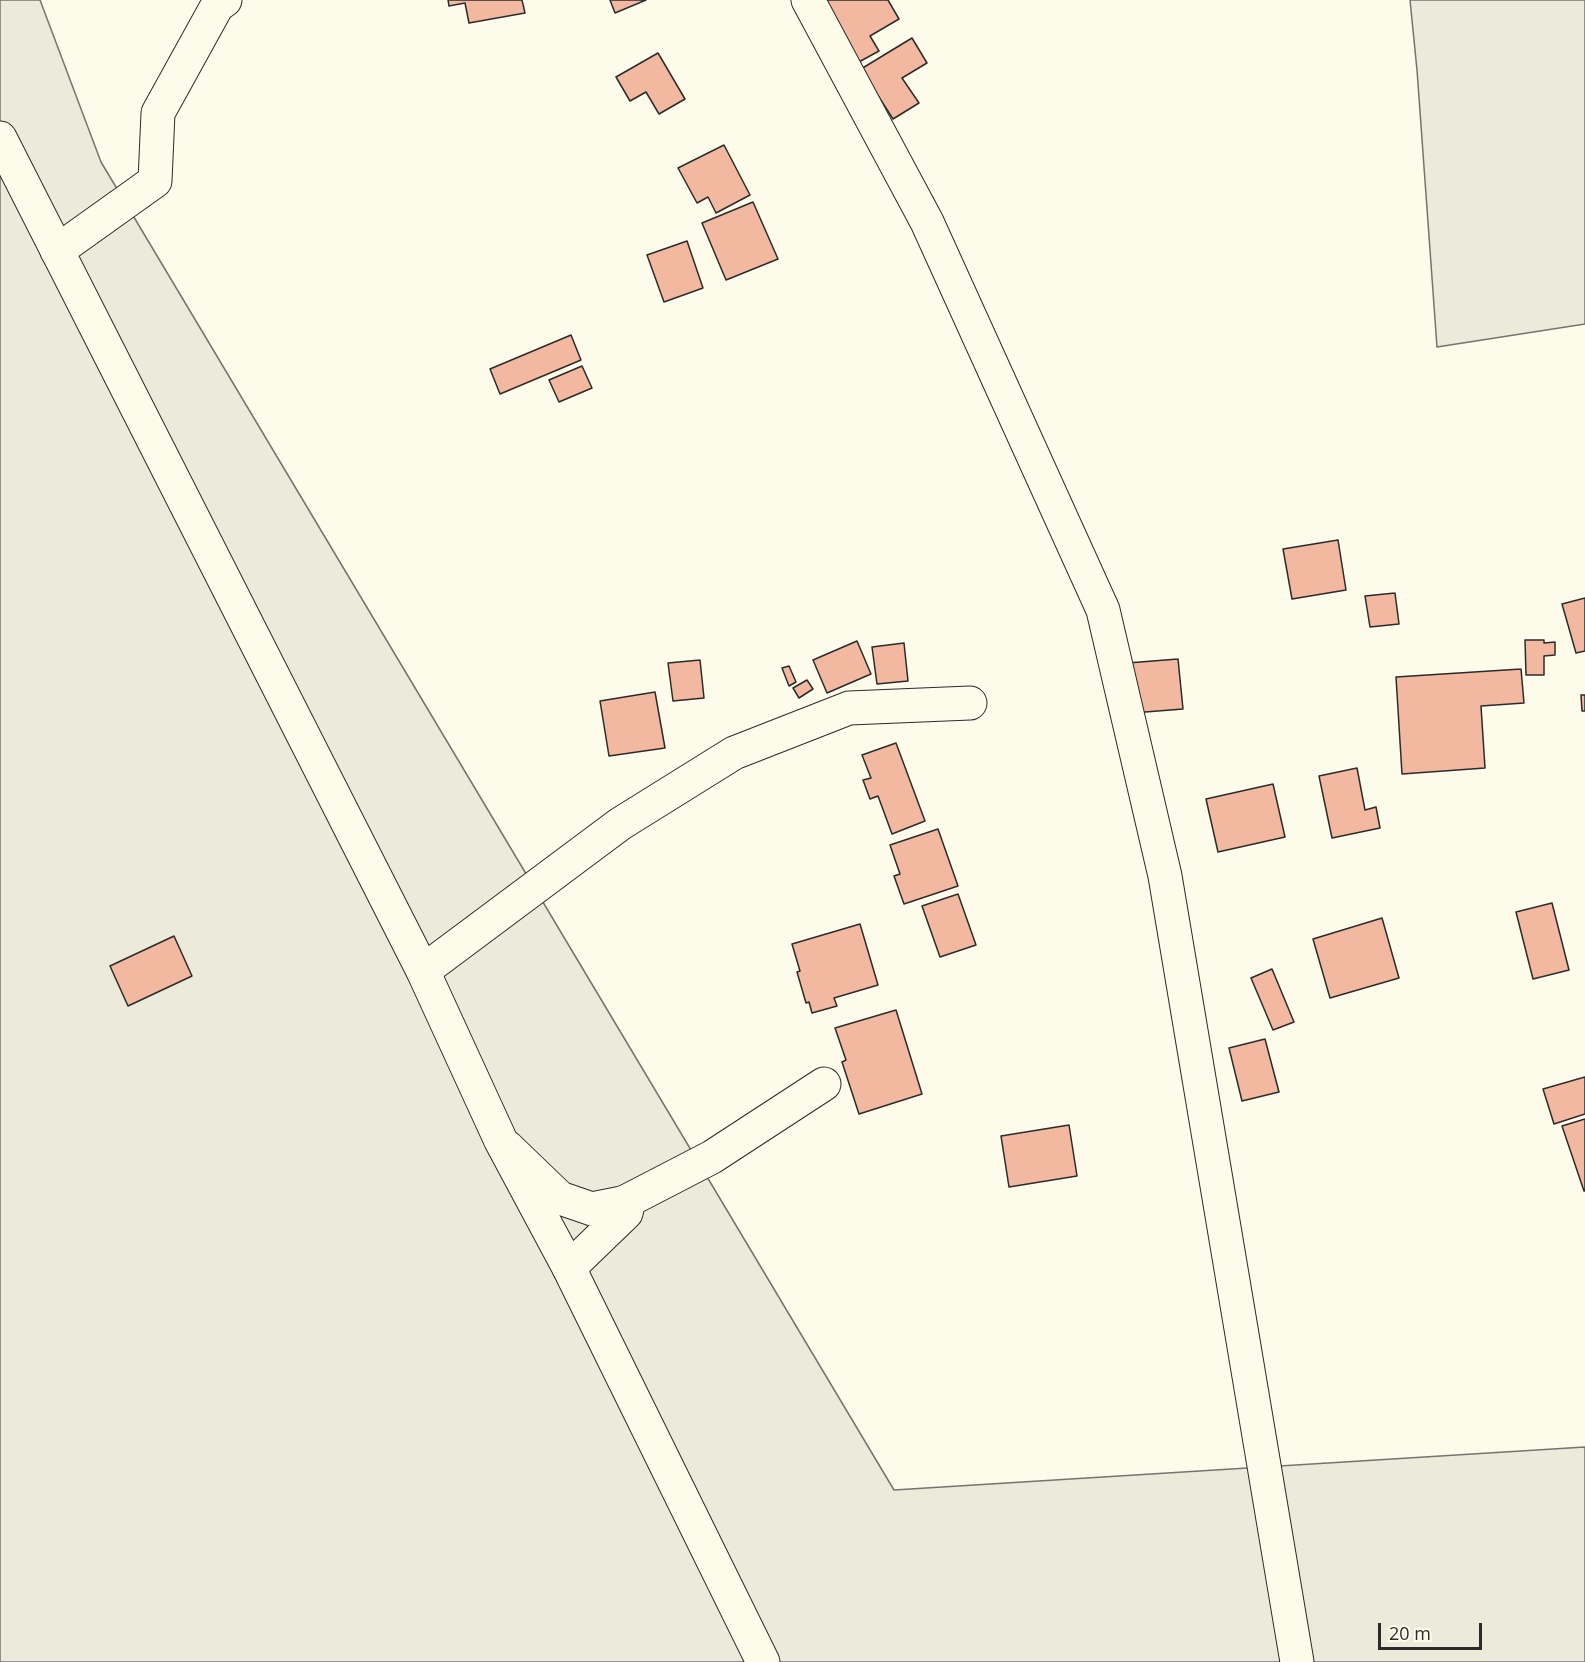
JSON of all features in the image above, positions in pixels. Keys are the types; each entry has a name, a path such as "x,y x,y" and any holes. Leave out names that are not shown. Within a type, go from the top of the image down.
{"street":[{"path":"57,250 155,181 158,113 217,6 225,0"},
{"path":"808,0 927,222 1103,610 1165,876 1297,1662"},
{"path":"0,138 423,971 501,1141 569,1268 763,1662"},
{"path":"423,971 620,824 734,753 849,708 970,704"},
{"path":"501,1141 560,1198 592,1209 629,1200 712,1157 824,1084"},
{"path":"569,1268 626,1213 629,1200"}],"shaded area":[{"path":"0,0 40,0 101,162 894,1490 1585,1447 1585,1662 0,1662"},
{"path":"1410,0 1585,0 1585,324 1437,347"}],"building":[{"path":"448,0 522,0 525,13 469,23 465,3 449,6"},
{"path":"610,0 646,0 615,13"},
{"path":"822,0 888,0 899,19 870,36 879,51 857,63"},
{"path":"912,38 927,63 902,78 919,103 893,119 861,69"},
{"path":"658,53 685,99 659,114 646,92 630,101 616,77"},
{"path":"724,145 750,195 716,213 708,197 697,203 678,168"},
{"path":"753,202 778,259 726,280 702,223"},
{"path":"687,241 703,288 664,302 647,255"},
{"path":"571,335 581,360 500,394 490,369"},
{"path":"582,366 592,388 559,402 549,380"},
{"path":"1338,540 1346,590 1292,599 1283,549"},
{"path":"1395,593 1399,624 1370,627 1365,596"},
{"path":"1585,598 1585,651 1576,653 1562,604"},
{"path":"1525,640 1555,642 1555,655 1544,656 1544,675 1526,675"},
{"path":"857,641 871,674 827,693 813,660"},
{"path":"904,643 908,681 877,684 872,647"},
{"path":"1178,659 1183,709 1120,714 1115,664"},
{"path":"700,660 704,698 673,701 668,663"},
{"path":"789,666 796,682 789,686 782,668"},
{"path":"1521,669 1524,703 1481,706 1485,768 1402,774 1396,677"},
{"path":"807,680 813,689 799,698 793,688"},
{"path":"655,692 665,748 609,756 600,701"},
{"path":"1581,695 1585,695 1585,711 1582,711"},
{"path":"896,743 925,821 892,834 878,796 870,799 863,780 871,778 862,755"},
{"path":"1357,768 1365,810 1376,807 1380,828 1332,838 1319,776"},
{"path":"1273,784 1285,837 1218,852 1206,799"},
{"path":"938,829 958,886 904,904 894,876 900,874 890,845"},
{"path":"958,894 976,945 940,957 922,906"},
{"path":"1552,903 1569,970 1533,979 1516,912"},
{"path":"1382,918 1399,978 1330,998 1313,939"},
{"path":"860,924 878,985 834,998 837,1006 812,1013 809,1002 806,1003 797,972 800,971 792,944"},
{"path":"174,936 192,976 128,1006 110,966"},
{"path":"1272,969 1294,1022 1273,1030 1251,978"},
{"path":"896,1010 922,1094 859,1114 842,1062 846,1060 835,1028"},
{"path":"1265,1039 1279,1092 1242,1101 1229,1048"},
{"path":"1585,1077 1585,1114 1554,1124 1543,1089"},
{"path":"1585,1119 1585,1191 1584,1191 1562,1126"},
{"path":"1069,1125 1077,1176 1009,1187 1001,1136"}]}
